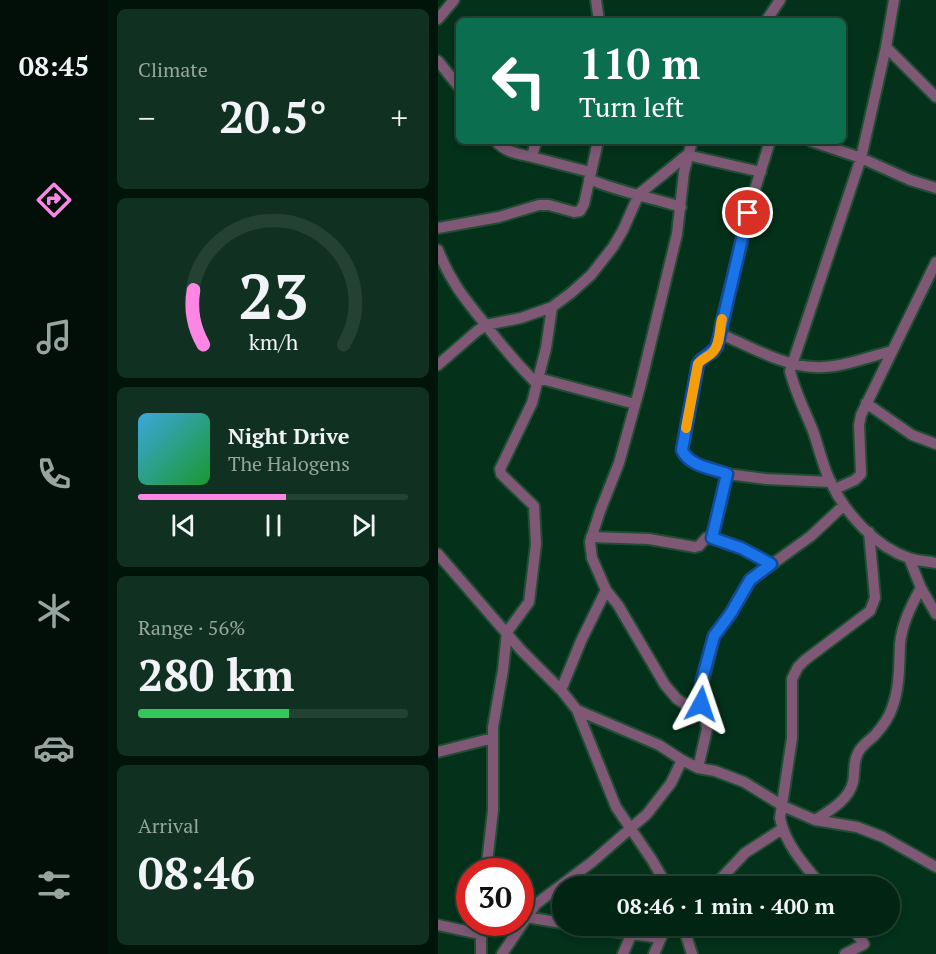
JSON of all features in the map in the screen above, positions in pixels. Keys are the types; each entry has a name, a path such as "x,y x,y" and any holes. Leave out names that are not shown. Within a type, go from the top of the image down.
{"street":[{"path":"438,18 454,0"},
{"path":"596,0 599,18"},
{"path":"770,18 780,0"},
{"path":"894,0 861,158 790,371 833,486 844,505 869,532 889,548 909,558 936,563"},
{"path":"886,47 936,98"},
{"path":"438,61 456,81"},
{"path":"498,144 513,152 589,176 614,190 639,194 681,207"},
{"path":"532,157 535,144"},
{"path":"438,228 500,217 538,205 549,205 574,212 580,211 584,204 597,144"},
{"path":"769,144 747,217 720,328 721,332 714,352 701,359 698,364 682,450 685,458 727,474 833,486 855,480 861,474 859,425 866,403 936,262"},
{"path":"820,144 936,188"},
{"path":"688,146 761,172"},
{"path":"438,365 477,330 486,325 521,318 552,307 571,293 591,275 613,247 639,194 688,146"},
{"path":"688,146 677,234 635,404 619,463 590,542 592,558 606,590 665,685 677,699 704,716"},
{"path":"438,250 447,274 512,359 537,381 635,404"},
{"path":"488,858 493,810 493,727 507,632 529,602 536,544 534,506 501,474 500,469 532,403 546,348 552,307"},
{"path":"721,332 725,336 793,364 814,367 834,366 892,351"},
{"path":"866,403 912,435 936,444"},
{"path":"712,538 727,474"},
{"path":"698,768 707,729 700,691 714,636 731,613 750,580 811,536 844,505"},
{"path":"814,876 792,849 782,829 780,818 792,738 792,679 798,666 870,611 875,598 869,532"},
{"path":"591,537 649,539 695,547 706,538 712,538 741,548 771,564"},
{"path":"438,554 536,667 561,690 577,710 609,791 630,830 661,876"},
{"path":"909,558 921,588 936,615"},
{"path":"815,820 835,807 851,789 859,749 886,722 893,707 900,670 900,643 905,620 921,588"},
{"path":"561,690 581,641 606,590"},
{"path":"577,710 659,745 698,768 716,771 744,783 783,806 815,820 868,831 901,846 936,867"},
{"path":"438,752 493,738"},
{"path":"534,907 630,830 662,796 682,760"},
{"path":"724,876 751,849 782,829"},
{"path":"534,918 552,921"},
{"path":"438,925 456,926"},
{"path":"480,936 481,954"},
{"path":"502,954 514,936"},
{"path":"623,954 631,936"},
{"path":"641,936 661,938 654,954"},
{"path":"686,936 692,954"},
{"path":"858,936 871,954"},
{"path":"845,954 864,944"}],"slow traffic":[{"path":"686,428 698,364 701,359 714,352 721,332 722,319"}],"route":[{"path":"701,704 702,680 714,636 731,613 750,580 771,564 741,548 712,538 727,474 691,462 685,458 682,450 698,364 701,359 714,352 717,346 748,213"}]}
